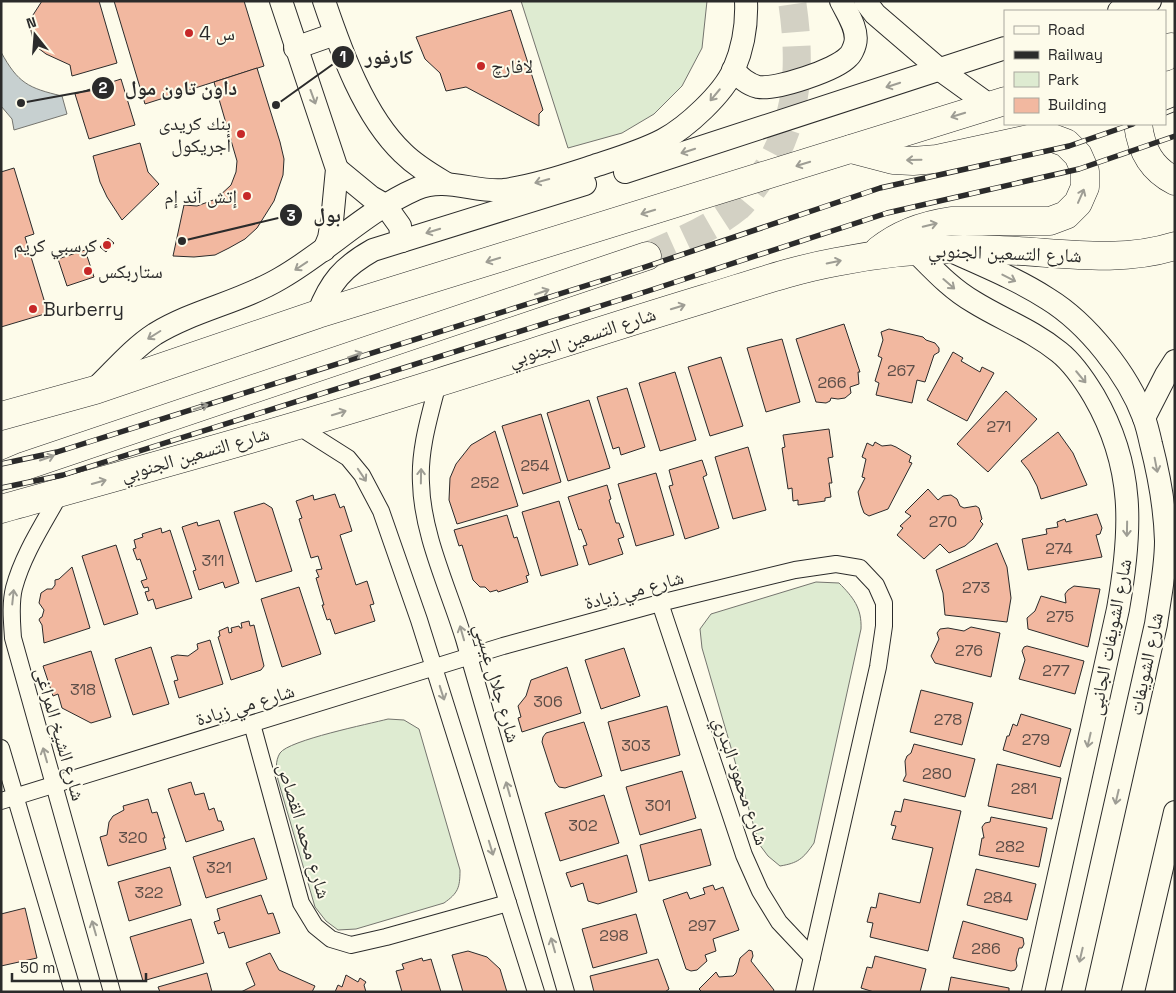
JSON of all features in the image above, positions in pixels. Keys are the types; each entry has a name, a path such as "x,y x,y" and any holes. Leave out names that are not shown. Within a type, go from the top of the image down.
{"highway":[{"path":"1,416 95,390 318,314 997,103"},
{"path":"1138,125 1140,141 1149,160 1164,176 1175,181"},
{"path":"850,149 893,160 913,161 937,159 1033,138 1050,138 1066,144 1072,149 1078,155 1085,171 1085,187 1078,203 1066,215 1050,221 951,221 936,223 908,232 883,246 872,255"},
{"name":"شارع التسعين الجنوبي","path":"1,509 296,425 618,324 834,262 914,250 997,250 1076,256 1120,256 1163,250 1175,246"},
{"path":"1,476 647,256"}],"street":[{"path":"281,1 295,48 337,169 332,221 329,238 324,250"},
{"path":"324,1 335,34 369,108 385,132 403,154 447,184"},
{"path":"95,390 136,349 156,334 172,325 278,280 324,250 368,215 418,188 432,184 447,184 489,190 504,190 575,180 664,140 686,125 704,108 733,70 743,41 746,1"},
{"path":"733,70 747,83 760,87 775,86 828,70 840,64 850,56 855,44 856,34 841,1"},
{"path":"865,1 875,14 939,70 997,103"},
{"path":"1122,10 1150,1"},
{"path":"295,48 335,34"},
{"path":"318,314 326,294 338,276 354,261 373,250 575,180 939,70 1004,48"},
{"path":"337,169 371,197 385,205 400,226 402,241"},
{"name":"شارع الشويفات الجانبى","path":"914,250 958,292 975,303 1025,328 1060,352 1086,383 1106,417 1120,454 1127,493 1126,566 1118,609 1034,992"},
{"name":"شارع الشويفات","path":"949,250 1049,299 1077,321 1104,349 1126,382 1144,418 1163,502 1166,542 1163,582 1154,633 1073,992"},
{"path":"1144,418 1175,361"},
{"name":"شارع جلال عيسي","path":"438,382 424,440 420,483 424,512 432,543 455,610 566,992"},
{"path":"296,425 348,458 362,475 381,511 434,667 536,992"},
{"name":"شارع الشيخ المراغى","path":"60,492 22,564 14,589 11,618 13,638 112,992"},
{"name":"شارع مي زيادة","path":"8,799 468,656 660,603 795,570 836,564 860,568 876,585 884,603 884,626 878,667 804,992"},
{"name":"شارع محمود البدري","path":"660,603 744,855 760,891 779,922 812,957"},
{"name":"شارع محمد القصاص","path":"252,724 301,903 315,926 330,939 351,945 508,903"},
{"path":"1,748 8,799 72,992"},
{"path":"1133,992 1175,812"}],"green space":[{"path":"521,1 707,1 702,48 682,86 654,114 622,133 568,148"},
{"path":"816,582 839,583 844,588 856,603 860,615 861,629 814,843 800,859 780,866 768,856 759,844 702,648 700,629 711,614"},
{"path":"388,719 404,720 419,729 460,870 459,886 455,893 444,903 356,929 338,930 326,921 315,907 278,780 276,770 277,759 286,748 298,743"}],"shaded area":[{"path":"1,52 13,71 25,83 62,96 67,114 14,130 12,119 1,106"}],"building":[{"path":"42,1 99,1 117,63 72,76 70,65 46,54 38,48 33,40 30,26 33,15"},
{"name":"س 4","path":"114,1 244,1 264,66 145,104"},
{"name":"لافارﭺ","path":"511,10 543,110 539,114 539,126 466,87 446,91 440,73 425,59 416,37"},
{"path":"257,68 284,159 283,175 274,201 257,228 245,239 229,248 215,255 173,256 184,205 197,206 216,199 231,185 236,172 237,161 214,82"},
{"path":"121,79 135,125 89,139 75,94"},
{"path":"140,143 148,172 159,184 122,220 100,182 93,156"},
{"path":"14,168 34,234 25,237 48,313 1,327 1,172"},
{"name":"كرسبي كريم","path":"108,238 114,243 106,252 100,247"},
{"path":"85,250 94,277 67,286 58,259"},
{"path":"844,324 860,372 858,372 859,384 850,387 851,393 845,398 831,398 826,403 816,402 796,339"},
{"path":"889,329 923,337 935,343 939,348 939,352 934,355 925,382 917,380 912,403 876,395 879,383 875,381 882,358 878,356 883,340 881,332"},
{"path":"782,339 800,402 766,412 747,348"},
{"path":"953,352 963,358 961,361 980,372 982,367 994,373 967,421 927,400"},
{"path":"721,357 743,426 710,436 688,367"},
{"path":"675,372 696,440 660,451 639,383"},
{"path":"627,388 645,447 621,455 619,447 613,449 597,397"},
{"path":"1006,391 1037,419 988,472 957,444"},
{"path":"589,400 610,468 568,481 547,413"},
{"path":"541,414 561,482 523,494 502,426"},
{"path":"829,429 833,457 828,458 832,483 829,483 831,497 825,498 825,501 798,505 798,500 793,501 792,488 788,489 782,448 785,447 783,435"},
{"path":"495,431 518,506 457,524 449,500 450,478 456,464 471,445"},
{"path":"1058,432 1073,453 1087,485 1041,499 1037,486 1021,461"},
{"path":"875,442 882,446 891,445 896,447 911,456 909,462 912,463 888,509 869,516 864,513 858,492 865,478 862,477 866,459 862,457 867,443 873,446"},
{"path":"748,447 766,510 733,519 715,457"},
{"path":"702,460 707,475 703,477 719,528 685,539 669,486 673,485 669,470"},
{"path":"656,473 674,535 636,546 618,484"},
{"path":"607,485 611,499 609,500 616,523 619,523 624,537 618,539 623,554 589,565 583,546 587,545 581,529 579,530 568,497"},
{"path":"928,489 938,500 943,496 951,495 964,508 976,506 979,508 982,519 980,521 983,524 973,539 965,546 949,553 940,544 924,559 897,535 903,528 900,526 911,516 905,512"},
{"path":"335,494 340,508 344,506 352,531 340,535 356,585 367,581 374,604 370,605 375,621 335,634 330,619 327,620 316,578 319,577 316,570 322,569 318,556 311,558 299,519 302,518 296,501 313,495 314,500"},
{"path":"559,501 578,565 541,576 522,512"},
{"path":"264,503 272,508 292,571 256,582 234,512"},
{"path":"1097,514 1102,528 1100,534 1096,535 1102,557 1028,570 1022,539 1047,534 1046,529 1058,527 1057,522 1065,519 1066,522"},
{"path":"507,515 514,538 517,537 529,575 526,576 528,582 498,592 497,590 490,592 485,587 480,587 473,580 462,545 459,546 454,530"},
{"path":"219,520 239,583 225,588 223,582 199,590 193,571 196,570 182,527 197,522 198,526"},
{"path":"161,528 162,533 170,530 192,598 156,609 153,599 148,601 145,592 149,591 148,587 144,588 141,581 147,579 140,559 137,560 133,549 136,548 134,540 143,537 142,534"},
{"path":"997,543 1007,567 1011,598 1007,622 945,615 943,593 936,570"},
{"path":"116,545 138,614 104,625 82,556"},
{"path":"72,567 90,628 44,643 42,625 39,620 44,610 39,603 41,593 47,589 52,589 55,585 55,580 59,579"},
{"path":"1074,586 1100,589 1088,647 1028,629 1027,618 1035,611 1041,596 1066,603 1065,594"},
{"path":"299,587 321,654 282,667 261,599"},
{"path":"249,621 250,626 254,625 264,666 261,670 231,680 218,637 220,636 219,631 228,627 229,633 232,632 231,628 239,626 242,628 241,623"},
{"path":"971,627 1000,633 991,677 935,663 931,656 939,639 937,633 940,629 948,628 964,631"},
{"path":"210,640 223,684 179,698 174,681 178,680 171,657 177,655 188,656 198,649 197,644"},
{"path":"1027,646 1084,661 1075,694 1019,679 1025,660 1022,651"},
{"path":"151,647 169,704 133,715 115,659"},
{"path":"624,648 640,696 601,709 585,660"},
{"path":"91,651 111,717 91,723 62,708 58,694 53,696 43,666"},
{"path":"567,667 581,713 522,732 518,718 521,717 518,706 526,696 531,680"},
{"path":"921,690 973,703 962,745 910,732"},
{"path":"667,706 680,755 621,771 608,722"},
{"path":"1021,714 1071,729 1060,767 1003,750 1013,724 1017,726"},
{"path":"584,722 602,776 565,788 559,787 555,782 542,742 543,737 546,733"},
{"path":"914,744 975,759 965,797 903,781 906,775 905,761 911,753"},
{"path":"997,764 1061,778 1052,819 988,806"},
{"path":"682,771 696,818 640,835 626,787"},
{"path":"191,782 195,795 204,793 209,810 214,808 218,821 221,821 224,830 186,842 168,789"},
{"path":"604,795 619,843 560,861 545,813"},
{"path":"148,799 152,813 157,812 165,838 163,838 166,849 108,866 100,837 107,835 109,822 113,816 124,810 123,806"},
{"path":"904,799 961,811 928,951 870,937 873,923 867,922 871,907 876,908 879,893 920,903 933,848 892,839 896,826 891,825 895,811 901,812"},
{"path":"991,817 1047,828 1039,867 979,855 982,838 984,838 982,827 985,823 990,822"},
{"path":"701,829 711,865 649,881 640,845"},
{"path":"254,838 267,879 206,898 193,857"},
{"path":"627,855 637,892 598,904 588,901 583,883 571,887 566,873"},
{"path":"170,867 181,905 129,921 118,882"},
{"path":"976,869 1036,884 1027,920 967,905"},
{"path":"713,885 715,890 723,887 739,930 713,939 716,951 705,955 707,961 697,970 691,971 686,969 663,900 687,892 690,899 705,894 703,888"},
{"path":"261,895 268,914 273,913 280,933 229,948 224,932 218,934 214,922 220,920 217,909"},
{"path":"25,908 37,958 1,966 1,914"},
{"path":"636,914 647,953 593,968 582,929"},
{"path":"191,919 204,963 143,981 130,937"},
{"path":"963,921 1023,938 1024,944 1022,948 1019,948 1015,970 1011,971 953,958"},
{"path":"749,950 752,951 753,956 751,961 774,990 773,992 702,992 699,989 716,972 719,977 733,976 736,973 740,958"},
{"path":"468,951 487,957 500,969 507,992 463,992 452,955"},
{"path":"270,953 279,970 315,986 312,992 241,992 255,985 246,963"},
{"path":"875,956 926,969 920,992 874,992 861,988 867,967 872,968"},
{"path":"422,958 423,961 431,959 441,992 402,992 396,971 404,969 402,964"},
{"path":"658,959 669,989 665,992 594,992 590,976"},
{"path":"207,973 212,992 160,992 158,987"},
{"path":"346,975 358,982 360,978 366,982 364,985 366,992 335,992 338,985 342,987"},
{"path":"951,977 1009,988 1009,992 948,992"}],"tunnel":[{"path":"647,256 694,234 728,215 743,202 771,162 782,141 794,96 797,50 792,1"}],"railway":[{"path":"1166,113 1175,109"},
{"path":"1,464 57,452 642,268 880,188 1069,146 1130,125"},
{"path":"1,488 63,475 648,291 887,213 1079,169 1175,136"}],"place":[{"name":"س 4","path":"189,33"},
{"name":"لافارﭺ","path":"481,66"},
{"name":"داون تاون مول","path":"21,103"},
{"name":"كارفور","path":"276,105"},
{"name":"بنك كريدى أجريكول","path":"241,134"},
{"name":"إتش آند إم","path":"247,196"},
{"name":"بول","path":"182,241"},
{"name":"كرسبي كريم","path":"107,245"},
{"name":"ستاربكس","path":"88,271"},
{"name":"Burberry","path":"33,309"}]}
